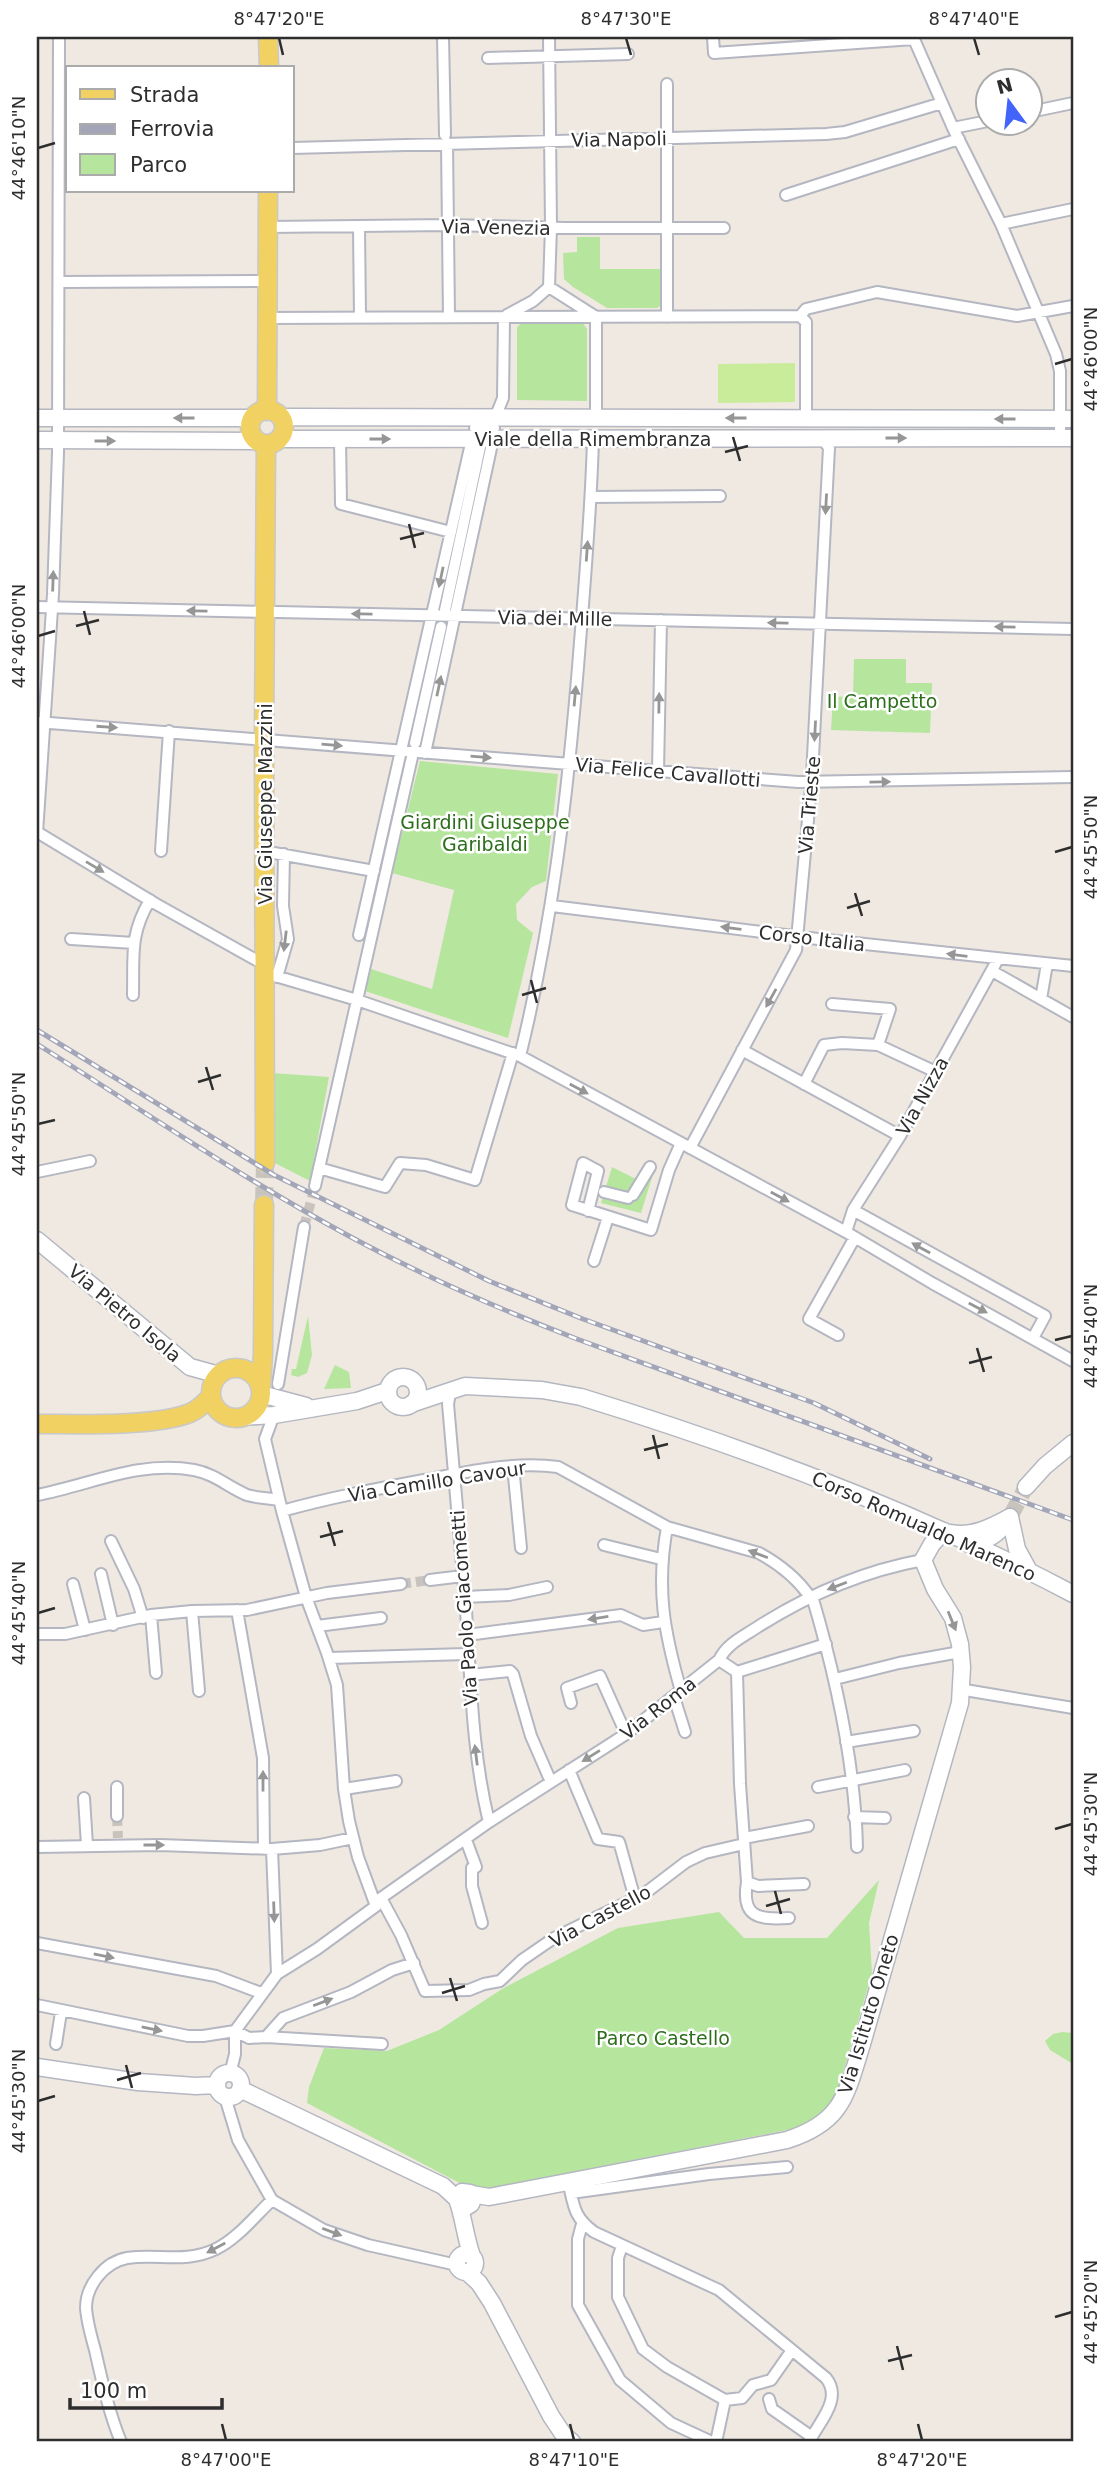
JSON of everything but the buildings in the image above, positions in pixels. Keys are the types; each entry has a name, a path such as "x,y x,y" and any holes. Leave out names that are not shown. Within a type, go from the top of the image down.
{"main road":[{"path":"268,37 268,66"},
{"path":"267,416 284,428 268,441 251,433 267,416 268,192"},
{"name":"Viale della Rimembranza","path":"37,418 267,416 593,439 1067,438"},
{"name":"Viale della Rimembranza","path":"37,440 340,439 485,430 596,418 1067,419"},
{"path":"805,419 802,431 819,438 834,428 830,419"},
{"name":"Via Giuseppe Mazzini","path":"265,1163 269,970 264,740 268,441"},
{"path":"237,1417 256,1407 266,1389 264,1205"},
{"name":"Via Pietro Isola","path":"37,1240 190,1367 219,1375"},
{"path":"243,1369 266,1348"},
{"path":"237,1417 216,1408 211,1396 212,1385 219,1375 230,1369 243,1369 266,1389 312,1407"},
{"path":"37,1424 164,1422 274,1415 312,1407 390,1398 402,1407 411,1404 417,1396 416,1385 409,1378 399,1377 392,1382 390,1398"},
{"name":"Corso Romualdo Marenco","path":"416,1385 450,1392"},
{"name":"Corso Romualdo Marenco","path":"411,1404 465,1386 542,1390 581,1397 832,1483 1029,1570 1073,1594"},
{"path":"142,1421 188,1414 211,1396"},
{"path":"1026,1487 1045,1466 1073,1443"},
{"path":"922,1560 944,1531 962,1535 979,1531 1010,1517"},
{"path":"969,1544 1000,1532 1010,1517"},
{"path":"1010,1517 1017,1549 1029,1570"},
{"name":"Via Istituto Oneto","path":"466,2203 558,2185 569,2187 787,2140 815,2130 834,2113 850,2084 920,1850 960,1703 962,1667 953,1618 935,1589 922,1560"},
{"path":"37,2067 227,2090 443,2186 466,2203 467,2259 551,2416 572,2442"},
{"path":"227,2090 221,2076 230,2074"}],"street":[{"path":"59,37 58,440 37,833 269,970 516,1055 850,1236 1073,1361"},
{"path":"443,37 449,317"},
{"path":"504,317 533,301 549,287 549,37"},
{"path":"713,37 714,53 914,38 953,128 1001,224 1040,312 1059,362 1067,438"},
{"path":"488,58 628,54"},
{"path":"667,84 667,317"},
{"name":"Via Napoli","path":"294,148 446,139 550,141 826,134 845,132 942,103"},
{"path":"1044,109 1073,103"},
{"path":"953,128 974,124"},
{"path":"786,195 959,139"},
{"path":"1001,224 1073,209"},
{"name":"Via Venezia","path":"268,227 448,225 724,228"},
{"path":"359,227 360,317"},
{"path":"60,282 267,281"},
{"path":"549,287 596,317"},
{"path":"800,316 806,309 877,292 1017,316 1073,306"},
{"path":"267,318 800,316 806,322 805,419"},
{"path":"359,934 450,532 485,430 503,398 504,317"},
{"path":"596,317 596,418"},
{"path":"425,753 485,430"},
{"name":"Via Trieste","path":"608,1217 651,1230 669,1170 742,1050 793,959 812,783 829,448 819,438"},
{"path":"340,439 341,504 450,532"},
{"path":"319,1168 385,1187 400,1163 415,1163 475,1180 516,1055 552,906 570,764 593,439"},
{"path":"591,497 720,496"},
{"name":"Via dei Mille","path":"37,607 432,616 450,613 582,619 1073,629"},
{"path":"657,771 660,620"},
{"path":"415,743 441,627"},
{"name":"Via Felice Cavallotti","path":"41,722 812,783 1073,777"},
{"path":"161,851 169,732"},
{"path":"315,1186 362,1002 412,757"},
{"path":"269,970 288,939 282,906 279,853 374,871"},
{"path":"133,995 134,943 139,919 150,900"},
{"name":"Corso Italia","path":"552,906 1073,966"},
{"path":"71,939 134,943"},
{"name":"Via Nizza","path":"838,1335 809,1319 850,1236 853,1210 900,1136 998,959"},
{"path":"1041,999 1047,964"},
{"path":"992,971 1073,1017"},
{"path":"832,1004 890,1009 878,1045"},
{"path":"804,1084 824,1045 842,1043 878,1045 936,1072"},
{"path":"742,1050 900,1136"},
{"path":"37,1172 90,1161"},
{"path":"604,1192 635,1198 651,1168"},
{"path":"853,1210 1045,1316 1033,1338"},
{"path":"588,1211 608,1217 594,1261"},
{"path":"266,1389 283,1354 304,1227"},
{"path":"266,1348 283,1354"},
{"name":"Via Paolo Giacometti","path":"450,1392 447,1404 479,1776 489,1822"},
{"path":"266,2037 272,2027 283,2018 351,1992 393,1970 414,1963 379,1902 353,1838 344,1789 339,1698 329,1658 306,1597 280,1506 265,1439 272,1420"},
{"name":"Via Camillo Cavour","path":"280,1506 454,1474 538,1464 558,1466 667,1527 759,1553 784,1569 811,1597"},
{"path":"513,1466 521,1548"},
{"path":"37,1495 133,1469 172,1469 214,1475 248,1495 280,1506"},
{"path":"667,1527 661,1559 663,1622 685,1731"},
{"path":"111,1541 147,1617 156,1673"},
{"path":"604,1545 661,1559"},
{"name":"Via Roma","path":"235,2031 277,1974 317,1949 489,1822 626,1734 719,1660 728,1646 811,1597 894,1566 922,1560"},
{"path":"101,1574 113,1625"},
{"path":"430,1580 463,1576"},
{"path":"73,1584 85,1630"},
{"path":"37,1634 65,1634 147,1617 192,1611 264,1607 306,1597 401,1584"},
{"path":"464,1597 509,1595 547,1587"},
{"path":"811,1597 835,1679 851,1781 856,1847"},
{"path":"237,1610 263,1758 277,1974"},
{"path":"192,1611 199,1691"},
{"path":"467,1635 621,1615 643,1625 663,1622"},
{"path":"317,1626 381,1618"},
{"path":"737,1672 826,1644"},
{"path":"835,1679 899,1663 960,1652"},
{"path":"329,1658 466,1654"},
{"path":"719,1660 737,1672"},
{"path":"470,1675 510,1671 520,1692 533,1739 551,1782"},
{"path":"737,1672 740,1784 747,1882 744,1898 751,1913 759,1917 789,1918"},
{"path":"571,1703 567,1688 600,1676 626,1734"},
{"path":"959,1689 1073,1708"},
{"path":"846,1742 914,1731"},
{"path":"569,1770 598,1839 619,1842 635,1899"},
{"path":"818,1787 905,1770"},
{"path":"344,1789 396,1781"},
{"path":"117,1787 117,1816"},
{"path":"84,1798 87,1845"},
{"path":"841,1813 885,1818"},
{"name":"Via Castello","path":"414,1963 425,1992 469,1990 500,1981 522,1960 554,1938 635,1899 660,1884 685,1862 744,1841 808,1826"},
{"path":"37,1847 118,1842 268,1849 353,1838"},
{"path":"466,1840 476,1867 472,1868 472,1886 482,1923"},
{"path":"747,1882 758,1885 804,1884"},
{"path":"37,1943 216,1976 261,1993"},
{"path":"37,2005 188,2036 235,2031 249,2038 382,2044"},
{"path":"57,2044 61,2012"},
{"path":"230,2074 235,2054 235,2031"},
{"path":"227,2090 239,2140 272,2200 324,2230 368,2245 467,2259"},
{"path":"769,2399 772,2409 811,2440 832,2402 833,2391 826,2378 719,2290 622,2246 582,2224 577,2218 569,2187 787,2167"},
{"path":"121,2442 89,2326 86,2306 96,2279 108,2265 124,2259 145,2256 178,2259 219,2248 272,2200"},
{"path":"582,2224 578,2239 578,2305 620,2380 671,2423 714,2442 725,2400"},
{"path":"622,2246 618,2258 618,2297 643,2349 667,2367 725,2400 742,2398 753,2385 771,2380 792,2350"}],"green space":[{"path":"577,237 600,237 600,269 661,269 660,306 607,308 573,287 564,279 563,253 577,252"},
{"path":"523,322 582,322 587,329 587,401 517,400 517,327"},
{"path":"795,363 795,402 718,403 718,364"},
{"name":"Il Campetto","path":"854,659 906,659 906,683 932,683 930,733 831,730 833,697 853,696"},
{"name":"Giardini Giuseppe Garibaldi","path":"420,761 558,774 546,881 532,887 516,904 517,920 533,933 508,1038 365,991 371,969 432,989 454,890 392,873"},
{"path":"272,1073 329,1077 310,1181 269,1160"},
{"path":"649,1166 654,1171 641,1213 601,1203 612,1167 640,1181"},
{"path":"308,1316 312,1355 307,1373 298,1377 291,1375 292,1369 296,1369"},
{"path":"335,1365 349,1372 351,1388 324,1389"},
{"name":"Parco Castello","path":"879,1880 869,1923 872,1973 843,2073 836,2094 824,2112 797,2128 487,2189 469,2188 307,2103 309,2087 324,2048 387,2051 439,2030 502,1989 618,1928 719,1912 744,1938 827,1938"},
{"path":"1073,2033 1073,2064 1050,2050 1045,2041 1053,2034"}],"tunnel":[{"path":"264,1205 265,1163"},
{"path":"304,1227 315,1186"},
{"path":"1010,1517 1026,1487"},
{"path":"401,1584 430,1580"},
{"path":"117,1816 118,1838"}],"railway":[{"path":"37,1030 274,1175 489,1281 583,1319 814,1403 930,1459"},
{"path":"37,1044 270,1191 377,1251 433,1278 577,1339 1073,1520"}]}
